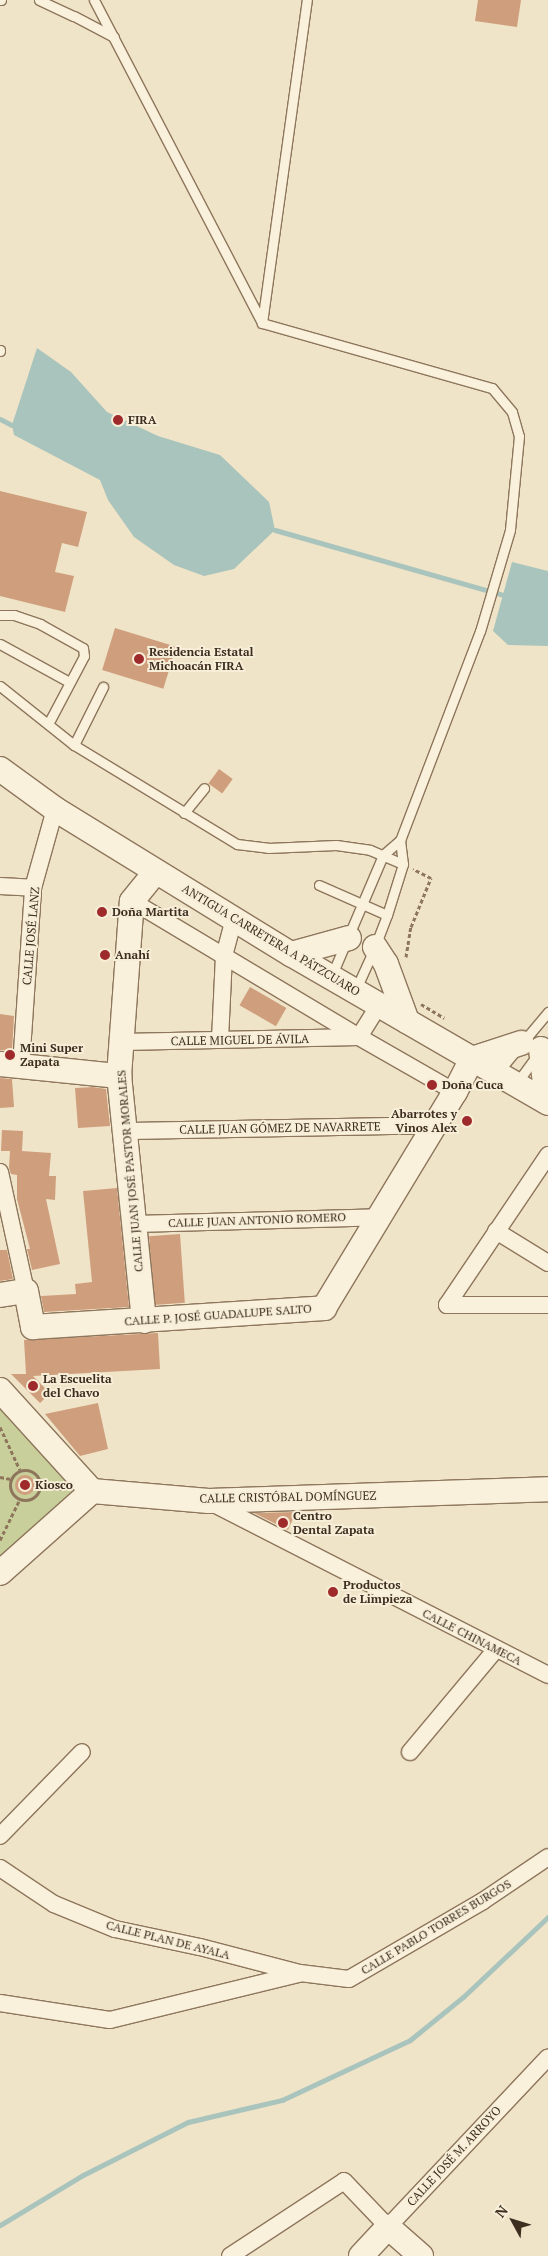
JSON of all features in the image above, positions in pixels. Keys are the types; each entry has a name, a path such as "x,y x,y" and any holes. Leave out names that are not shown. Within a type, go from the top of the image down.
{"street":[{"name":"ANTIGUA CARRETERA A PÁTZCUARO","path":"0,769 55,808 291,954 379,1005 412,1012 472,1059 548,1103"},
{"name":"CALLE JOSÉ LANZ","path":"11,1065 33,888 55,808"},
{"path":"156,870 132,901 359,1037 455,1092"},
{"path":"0,886 33,888"},
{"name":"CALLE JUAN JOSÉ PASTOR MORALES","path":"132,901 119,1076 144,1321"},
{"path":"220,1040 224,956 234,919"},
{"path":"291,954 362,942 386,964 412,1012"},
{"path":"359,1037 379,1005"},
{"name":"CALLE MIGUEL DE ÁVILA","path":"122,1042 359,1037"},
{"path":"472,1059 537,1044 548,1103"},
{"name":"CALLE P. JOSÉ GUADALUPE SALTO","path":"26,1292 33,1327 324,1308 455,1092 472,1059"},
{"path":"11,1065 119,1076"},
{"name":"CALLE JUAN GÓMEZ DE NAVARRETE","path":"125,1131 435,1125"},
{"path":"548,1155 447,1305 548,1305"},
{"path":"0,1172 26,1292 0,1295"},
{"name":"CALLE JUAN ANTONIO ROMERO","path":"134,1224 380,1217"},
{"path":"496,1231 548,1263"},
{"path":"0,1390 92,1491 0,1573"},
{"name":"CALLE CRISTÓBAL DOMÍNGUEZ","path":"92,1491 209,1501 548,1489"},
{"name":"CALLE CHINAMECA","path":"209,1501 548,1676"},
{"path":"410,1752 496,1649"},
{"path":"0,1836 82,1752"},
{"name":"CALLE PABLO TORRES BURGOS","path":"349,1979 483,1901 548,1857"},
{"name":"CALLE PLAN DE AYALA","path":"0,1868 54,1904 115,1929 200,1947 300,1973 349,1979"},
{"path":"0,2003 110,2020 300,1973"},
{"name":"CALLE JOSÉ M. ARROYO","path":"361,2256 548,2057"},
{"path":"230,2256 344,2181 388,2227 421,2256"}],"lane":[{"path":"39,0 114,37"},
{"path":"94,0 262,323 492,388 512,412 518,436 510,530 480,631 400,840 403,864 387,915 331,977"},
{"path":"262,323 306,0"},
{"path":"0,615 14,614 40,624 83,648 84,656 48,724"},
{"path":"0,644 69,682"},
{"path":"0,686 74,745 237,844 268,848 336,845 370,850 403,864"},
{"path":"74,745 103,687"},
{"path":"184,813 204,788"},
{"path":"354,991 362,942 362,904 383,854 400,840"},
{"path":"320,885 387,915"},
{"path":"507,1079 537,1044 548,1012"},
{"path":"507,1079 537,1044"}],"path":[{"path":"403,864 431,878 411,926 406,963"},
{"path":"412,1012 448,1020"},
{"path":"0,1427 20,1470"},
{"path":"20,1470 30,1471 34,1474 39,1487 30,1498 20,1499 12,1493 11,1479 20,1470"},
{"path":"0,1477 11,1479"},
{"path":"0,1540 20,1499"}],"green space":[{"path":"0,1405 76,1489 0,1560"}],"water":[{"path":"37,348 71,372 107,412 158,436 220,455 269,502 275,530 234,569 204,576 174,565 134,537 108,500 100,480 14,435 12,425"},
{"path":"512,562 548,571 548,646 508,645 493,631"}],"building":[{"path":"478,0 521,0 517,27 475,21"},
{"path":"0,491 87,512 78,547 62,543 55,572 74,576 65,612 0,596"},
{"name":"Residencia Estatal Michoacán FIRA","path":"115,628 176,647 163,689 102,670"},
{"path":"219,769 233,779 222,794 208,784"},
{"path":"250,987 286,1008 276,1026 240,1005"},
{"path":"0,1014 14,1016 12,1051 0,1050"},
{"path":"0,1078 12,1079 14,1107 0,1108"},
{"path":"93,1087 106,1089 110,1126 78,1128 75,1088"},
{"path":"2,1130 23,1131 22,1151 51,1153 49,1176 56,1176 55,1200 46,1199 60,1264 32,1270 27,1249 30,1249 17,1199 17,1175 11,1174 9,1168 10,1151 1,1151"},
{"path":"117,1188 129,1307 44,1312 41,1296 76,1294 75,1284 92,1282 83,1191"},
{"path":"180,1234 185,1303 154,1305 149,1236"},
{"path":"0,1250 7,1250 13,1279 0,1281"},
{"path":"158,1333 160,1369 33,1376 50,1393 40,1403 11,1374 26,1374 24,1340"},
{"path":"98,1403 108,1449 80,1456 45,1414"},
{"name":"Kiosco","path":"21,1475 29,1475 35,1481 35,1489 29,1495 21,1495 15,1489 15,1481"},
{"name":"Centro Dental Zapata","path":"296,1512 288,1530 254,1513"}],"waterway":[{"path":"0,419 12,425"},
{"path":"275,530 503,595"},
{"path":"0,2225 83,2175 188,2122 282,2100 410,2040 463,1997 548,1917"}],"place":[{"name":"FIRA","path":"118,420"},
{"name":"Residencia Estatal Michoacán FIRA","path":"139,659"},
{"name":"Doña Martita","path":"102,912"},
{"name":"Anahí","path":"105,955"},
{"name":"Mini Super Zapata","path":"10,1055"},
{"name":"Doña Cuca","path":"432,1085"},
{"name":"Abarrotes y Vinos Alex","path":"467,1121"},
{"name":"La Escuelita del Chavo","path":"33,1386"},
{"name":"Kiosco","path":"25,1485"},
{"name":"Centro Dental Zapata","path":"283,1523"},
{"name":"Productos de Limpieza","path":"333,1592"}]}
